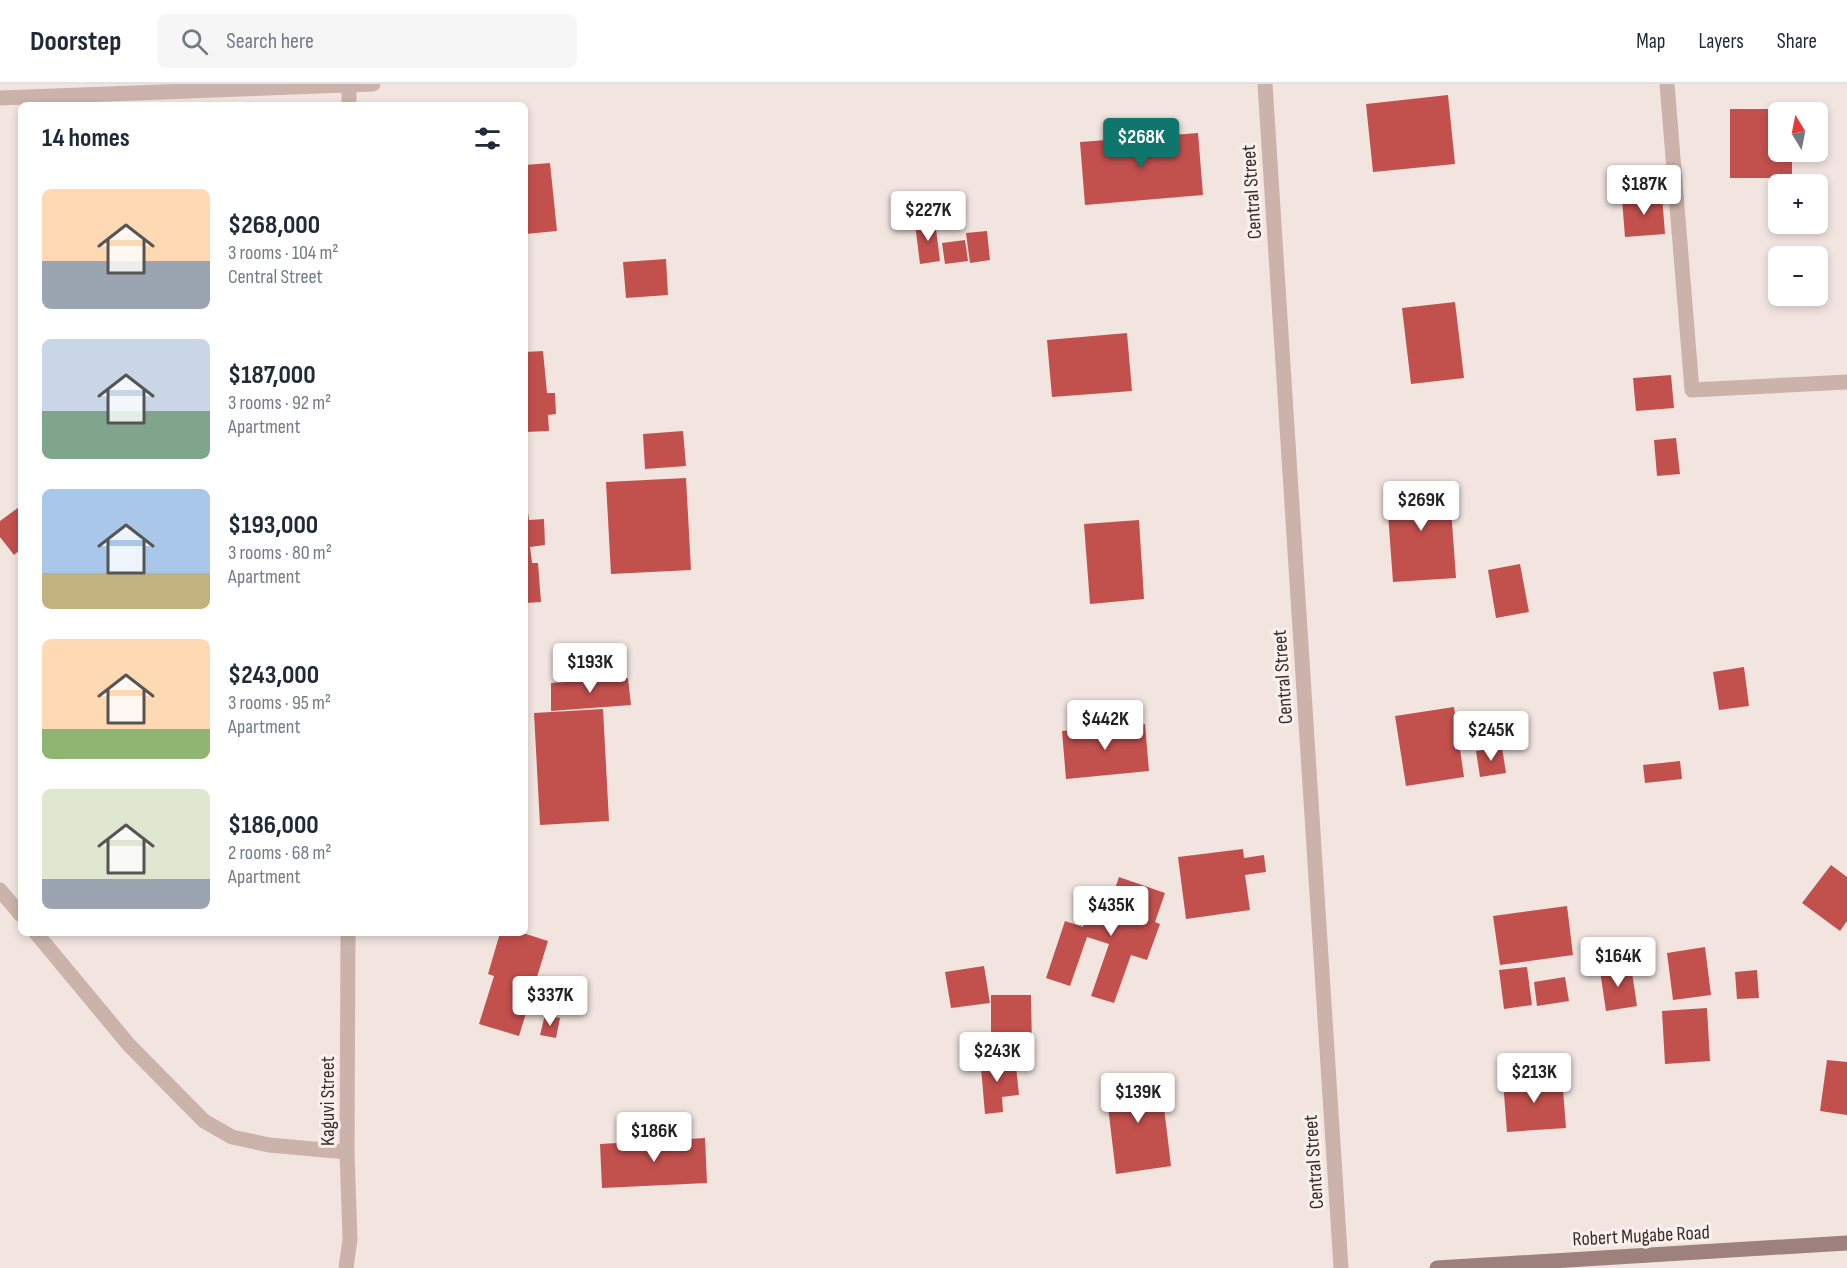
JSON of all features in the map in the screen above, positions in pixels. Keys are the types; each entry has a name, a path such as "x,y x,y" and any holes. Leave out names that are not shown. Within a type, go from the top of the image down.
{"main road":[{"name":"Robert Mugabe Road","path":"1437,1268 1847,1243"}],"street":[{"path":"0,98 373,84"},
{"name":"Central Street","path":"1265,84 1341,1268"},
{"path":"1667,84 1692,390 1847,382"},
{"path":"349,85 349,102"},
{"path":"0,890 18,911"},
{"path":"38,936 129,1045 204,1121 232,1137 269,1145 347,1152"},
{"name":"Kaguvi Street","path":"346,1268 350,1239 347,1152 348,936"}],"building":[{"path":"1448,95 1455,164 1373,172 1366,104"},
{"path":"1730,109 1768,109 1768,162 1792,162 1792,174 1768,174 1768,178 1730,178"},
{"path":"1198,133 1203,195 1085,205 1080,142"},
{"path":"550,163 557,231 528,234 528,165"},
{"path":"1662,195 1665,234 1625,237 1622,199"},
{"path":"935,221 940,261 920,264 915,224"},
{"path":"987,231 990,260 970,263 966,233"},
{"path":"965,240 968,261 945,264 942,243"},
{"path":"666,259 668,295 626,298 623,262"},
{"path":"1455,302 1464,378 1411,384 1402,308"},
{"path":"1127,333 1132,391 1052,397 1047,340"},
{"path":"543,351 547,393 555,393 556,414 548,415 549,431 528,432 528,352"},
{"path":"1671,375 1674,408 1636,411 1633,378"},
{"path":"683,431 686,466 645,469 643,434"},
{"path":"1676,438 1680,474 1657,476 1654,440"},
{"path":"686,478 691,570 611,574 606,482"},
{"path":"1449,481 1456,578 1393,582 1386,486"},
{"path":"18,508 18,552 14,555 0,537 0,521"},
{"path":"528,512 529,520 544,519 545,545 530,547 532,563 538,563 541,602 528,603"},
{"path":"1139,520 1144,599 1090,604 1084,524"},
{"path":"1520,564 1529,612 1496,618 1488,570"},
{"path":"1744,667 1749,706 1719,710 1713,672"},
{"path":"628,678 631,705 551,711 551,683"},
{"path":"1454,707 1464,777 1406,786 1395,716"},
{"path":"603,709 609,821 540,825 534,713"},
{"path":"1145,724 1149,771 1066,779 1062,731"},
{"path":"1502,747 1506,773 1480,777 1476,751"},
{"path":"1680,761 1682,779 1645,783 1643,765"},
{"path":"1243,849 1244,858 1264,855 1266,872 1245,875 1250,910 1186,919 1178,857"},
{"path":"1831,865 1847,877 1847,921 1840,931 1802,903"},
{"path":"1119,877 1165,893 1155,922 1160,924 1147,960 1131,955 1114,1003 1091,996 1109,944 1087,937 1070,986 1046,978 1065,921 1083,927 1093,900 1109,906"},
{"path":"1567,906 1573,955 1500,965 1493,916"},
{"path":"528,935 548,941 519,1036 479,1024 494,976 488,974 499,936"},
{"path":"1705,947 1711,995 1673,1000 1667,953"},
{"path":"984,966 990,1003 951,1008 945,972"},
{"path":"1631,966 1637,1006 1606,1011 1600,971"},
{"path":"1527,967 1532,1005 1504,1009 1499,970"},
{"path":"1757,970 1759,998 1737,999 1735,972"},
{"path":"1565,977 1569,1001 1537,1006 1534,982"},
{"path":"991,995 1031,995 1032,1048 991,1048"},
{"path":"1707,1008 1710,1061 1665,1064 1662,1011"},
{"path":"545,1015 560,1018 556,1038 540,1035"},
{"path":"997,1054 998,1068 1016,1066 1019,1095 1002,1097 1003,1112 985,1114 980,1056"},
{"path":"1827,1060 1847,1062 1847,1115 1820,1111"},
{"path":"1160,1074 1171,1166 1116,1174 1105,1081"},
{"path":"1562,1077 1566,1128 1507,1132 1503,1081"},
{"path":"705,1138 707,1183 602,1188 600,1144"}]}
